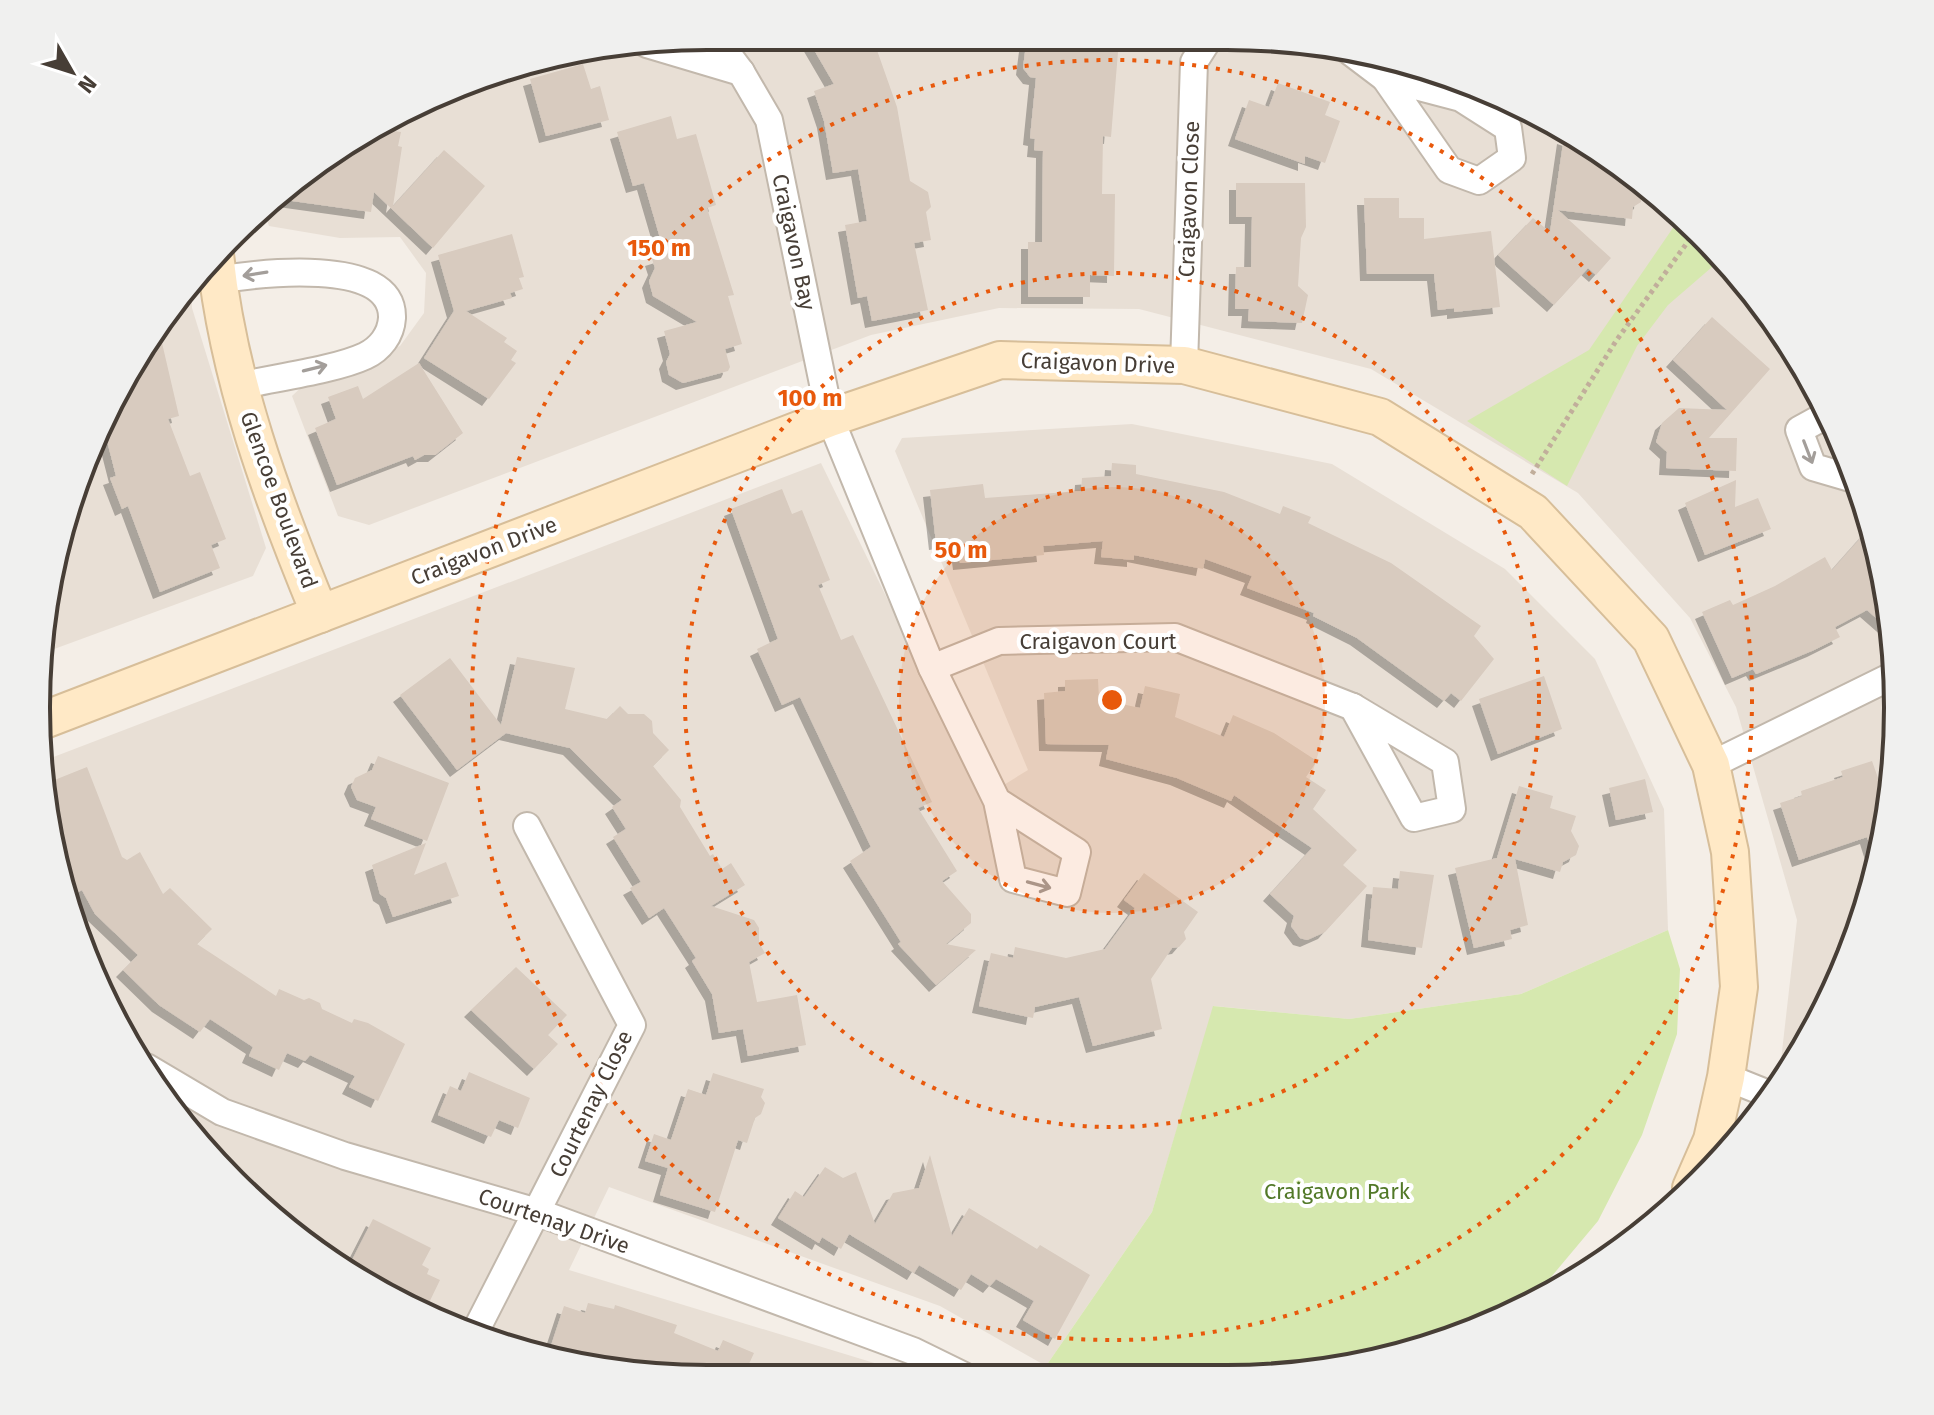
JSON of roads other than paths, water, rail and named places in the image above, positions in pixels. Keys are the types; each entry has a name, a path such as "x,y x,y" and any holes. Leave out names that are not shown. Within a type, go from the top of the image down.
{"street":[{"name":"Craigavon Bay","path":"724,50 769,120 830,418"},
{"name":"Craigavon Close","path":"1184,365 1194,62 1202,50"},
{"path":"670,51 741,72"},
{"path":"1369,66 1385,78 1449,170 1479,181 1512,158 1508,128 1461,98 1385,78"},
{"name":"Glencoe Boulevard","path":"220,267 355,278 382,293 392,316 386,340 365,356 239,386"},
{"name":"Glencoe Boulevard","path":"217,270 239,386 261,461 320,614"},
{"name":"Craigavon Drive","path":"50,718 830,418 1000,360 1184,365 1380,417 1533,512 1651,639 1711,765 1730,852 1739,987 1726,1077 1712,1140 1704,1159"},
{"path":"830,418 932,668 997,801"},
{"path":"1817,420 1799,430 1813,467 1841,475"},
{"name":"Craigavon Court","path":"932,668 999,641 1175,637 1353,707"},
{"path":"1711,765 1883,680"},
{"name":"Courtenay Close","path":"527,826 632,1025 537,1212"},
{"path":"1726,1077 1760,1091"},
{"name":"Courtenay Drive","path":"165,1078 222,1112 345,1156 537,1212 913,1351 942,1365"},
{"path":"479,1324 537,1212"}],"park label":[{"name":"Craigavon Park","path":"1337,1191"}]}
